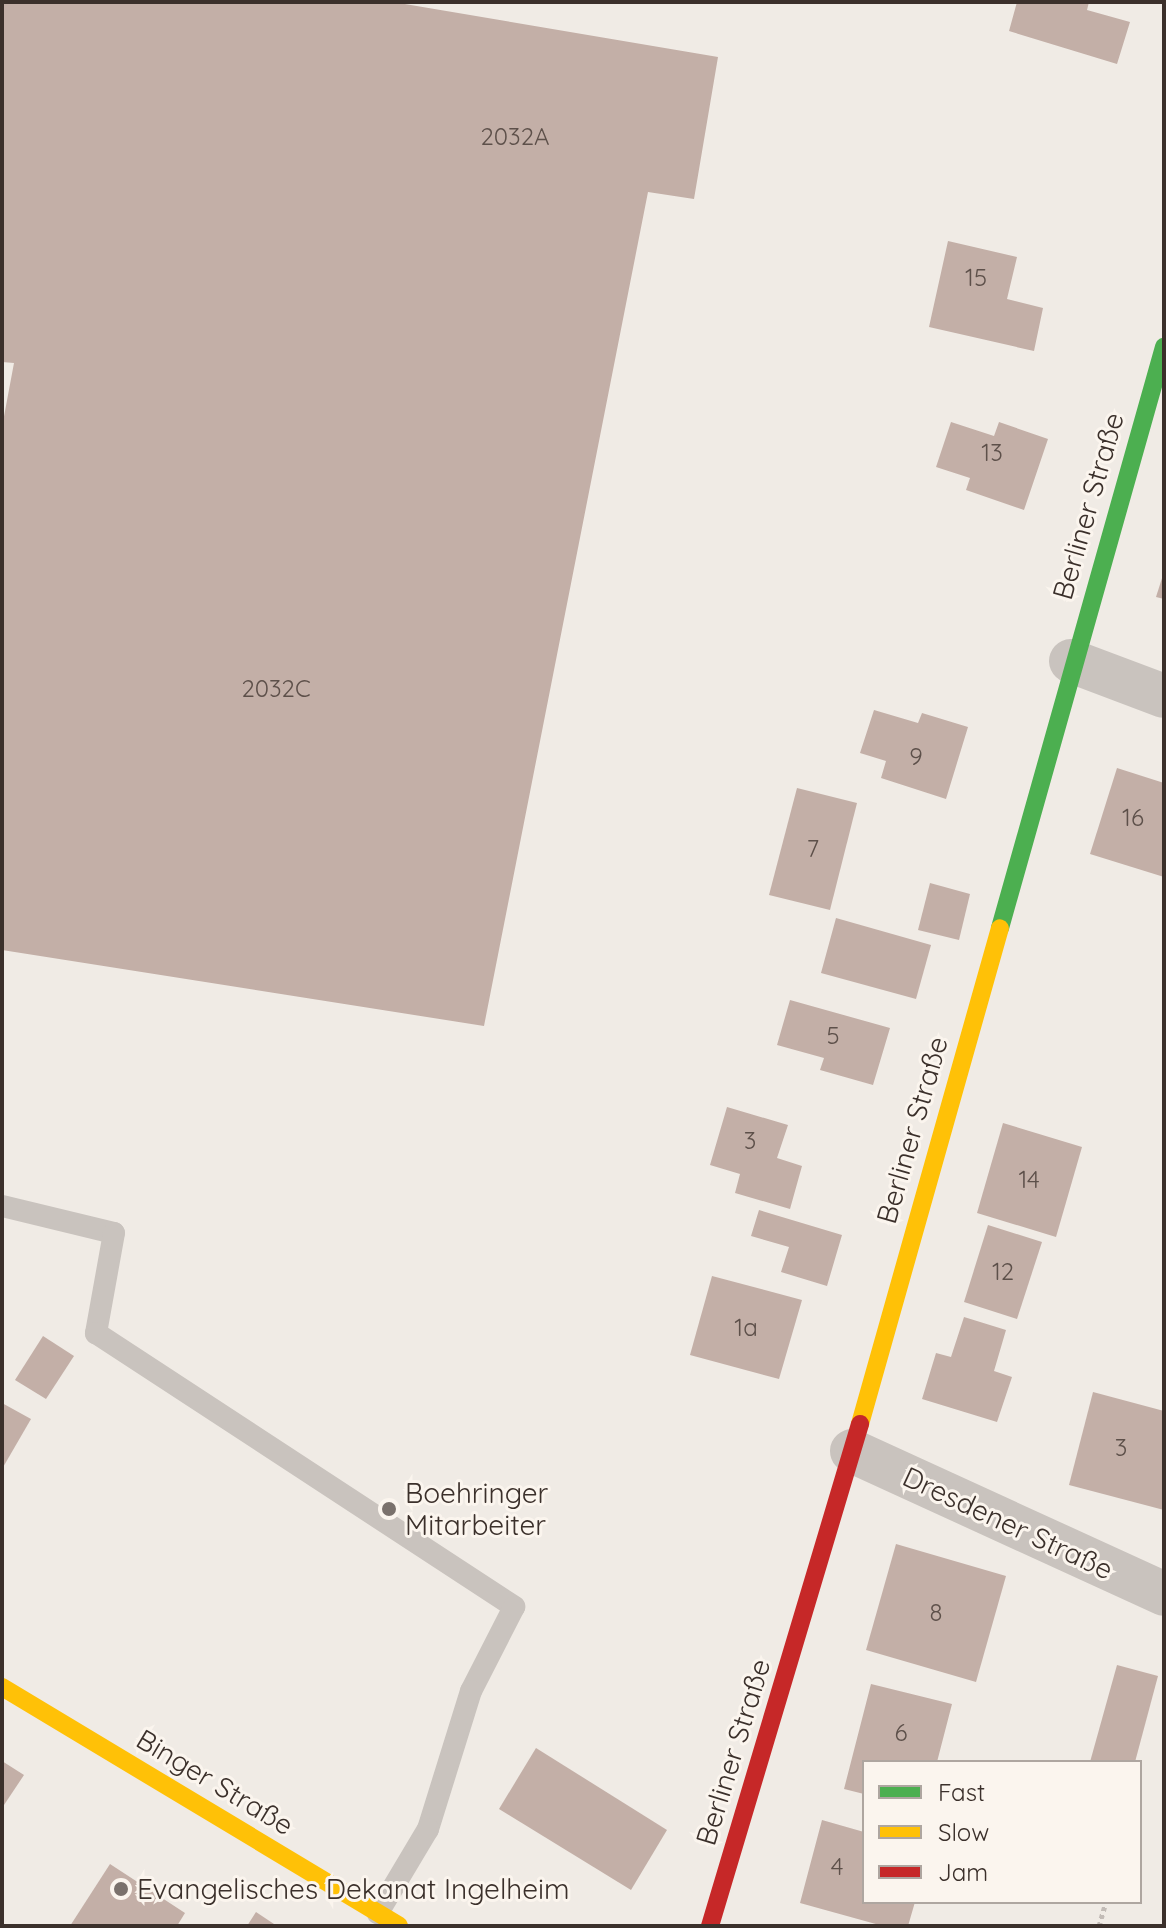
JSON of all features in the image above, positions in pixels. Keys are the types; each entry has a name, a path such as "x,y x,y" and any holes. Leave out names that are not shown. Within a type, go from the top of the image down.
{"street":[{"name":"Berliner Straße","path":"710,1926 852,1451 1071,661 1164,347"},
{"path":"1071,661 1164,696"},
{"name":"Dresdener Straße","path":"852,1451 1164,1594"},
{"name":"Binger Straße","path":"2,1687 399,1926"}],"lane":[{"path":"2,1206 114,1233 96,1333 514,1607 471,1691 428,1829 378,1913"}],"path":[{"path":"1099,1926 1105,1904"}],"building":[{"path":"2,2 393,2 718,57 694,199 648,192 484,1026 2,950 2,427 14,363 2,362"},
{"path":"1017,2 1089,2 1087,10 1130,22 1117,64 1009,31"},
{"path":"948,241 1017,257 1007,299 1043,308 1034,351 929,327"},
{"path":"951,422 994,436 999,422 1048,439 1024,510 966,490 970,478 936,467"},
{"path":"1164,575 1164,599 1156,597"},
{"path":"874,710 918,723 922,713 968,727 946,799 881,778 886,761 860,753"},
{"path":"1117,768 1164,783 1164,877 1090,854"},
{"path":"797,788 857,803 830,910 769,895"},
{"path":"930,883 970,894 959,940 918,930"},
{"path":"836,918 931,945 916,999 821,973"},
{"path":"790,1000 890,1028 873,1085 820,1070 824,1058 777,1045"},
{"path":"727,1107 788,1125 777,1158 802,1166 790,1209 735,1193 740,1174 710,1165"},
{"path":"1003,1123 1082,1147 1056,1237 977,1213"},
{"path":"759,1210 842,1235 827,1286 781,1272 789,1247 751,1236"},
{"path":"988,1225 1042,1242 1017,1319 964,1302"},
{"path":"712,1276 802,1300 779,1379 690,1355"},
{"path":"964,1317 1006,1330 994,1371 1012,1377 997,1422 922,1399 936,1353 951,1357"},
{"path":"43,1336 74,1356 46,1399 15,1380"},
{"path":"1093,1392 1164,1411 1164,1510 1069,1485"},
{"path":"2,1403 31,1419 2,1469"},
{"path":"896,1544 1006,1576 976,1682 866,1650"},
{"path":"1117,1665 1158,1676 1136,1760 1091,1760"},
{"path":"871,1684 952,1704 938,1760 862,1760 862,1794 844,1789"},
{"path":"536,1748 667,1830 631,1890 499,1809"},
{"path":"2,1761 24,1775 2,1808"},
{"path":"822,1820 862,1831 862,1904 914,1904 908,1926 883,1926 800,1903"},
{"name":"Evangelisches Dekanat Ingelheim","path":"110,1864 185,1913 177,1926 70,1926"},
{"path":"256,1912 277,1926 247,1926"}],"traffic: fast":[{"path":"1000,928 1164,347"}],"traffic: slow":[{"path":"860,1424 1000,928"},
{"path":"2,1687 399,1926"}],"traffic: jam":[{"path":"710,1926 860,1424"}],"place":[{"name":"Boehringer Mitarbeiter","path":"389,1509"},
{"name":"Evangelisches Dekanat Ingelheim","path":"121,1889"}]}
